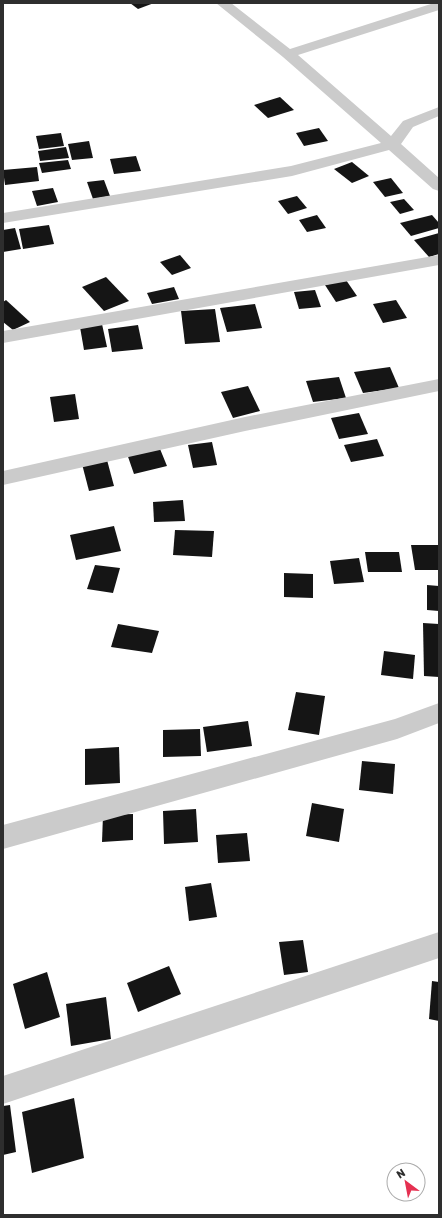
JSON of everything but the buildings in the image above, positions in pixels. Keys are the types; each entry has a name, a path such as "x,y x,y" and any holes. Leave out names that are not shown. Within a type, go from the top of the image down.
{"street":[{"path":"223,3 288,54 439,186"},
{"path":"288,54 439,6"},
{"path":"3,218 292,171 392,145 408,124 439,111"},
{"path":"3,337 439,260"},
{"path":"3,478 245,424 439,385"},
{"path":"3,837 397,729 439,712"},
{"path":"3,1090 439,945"}]}
